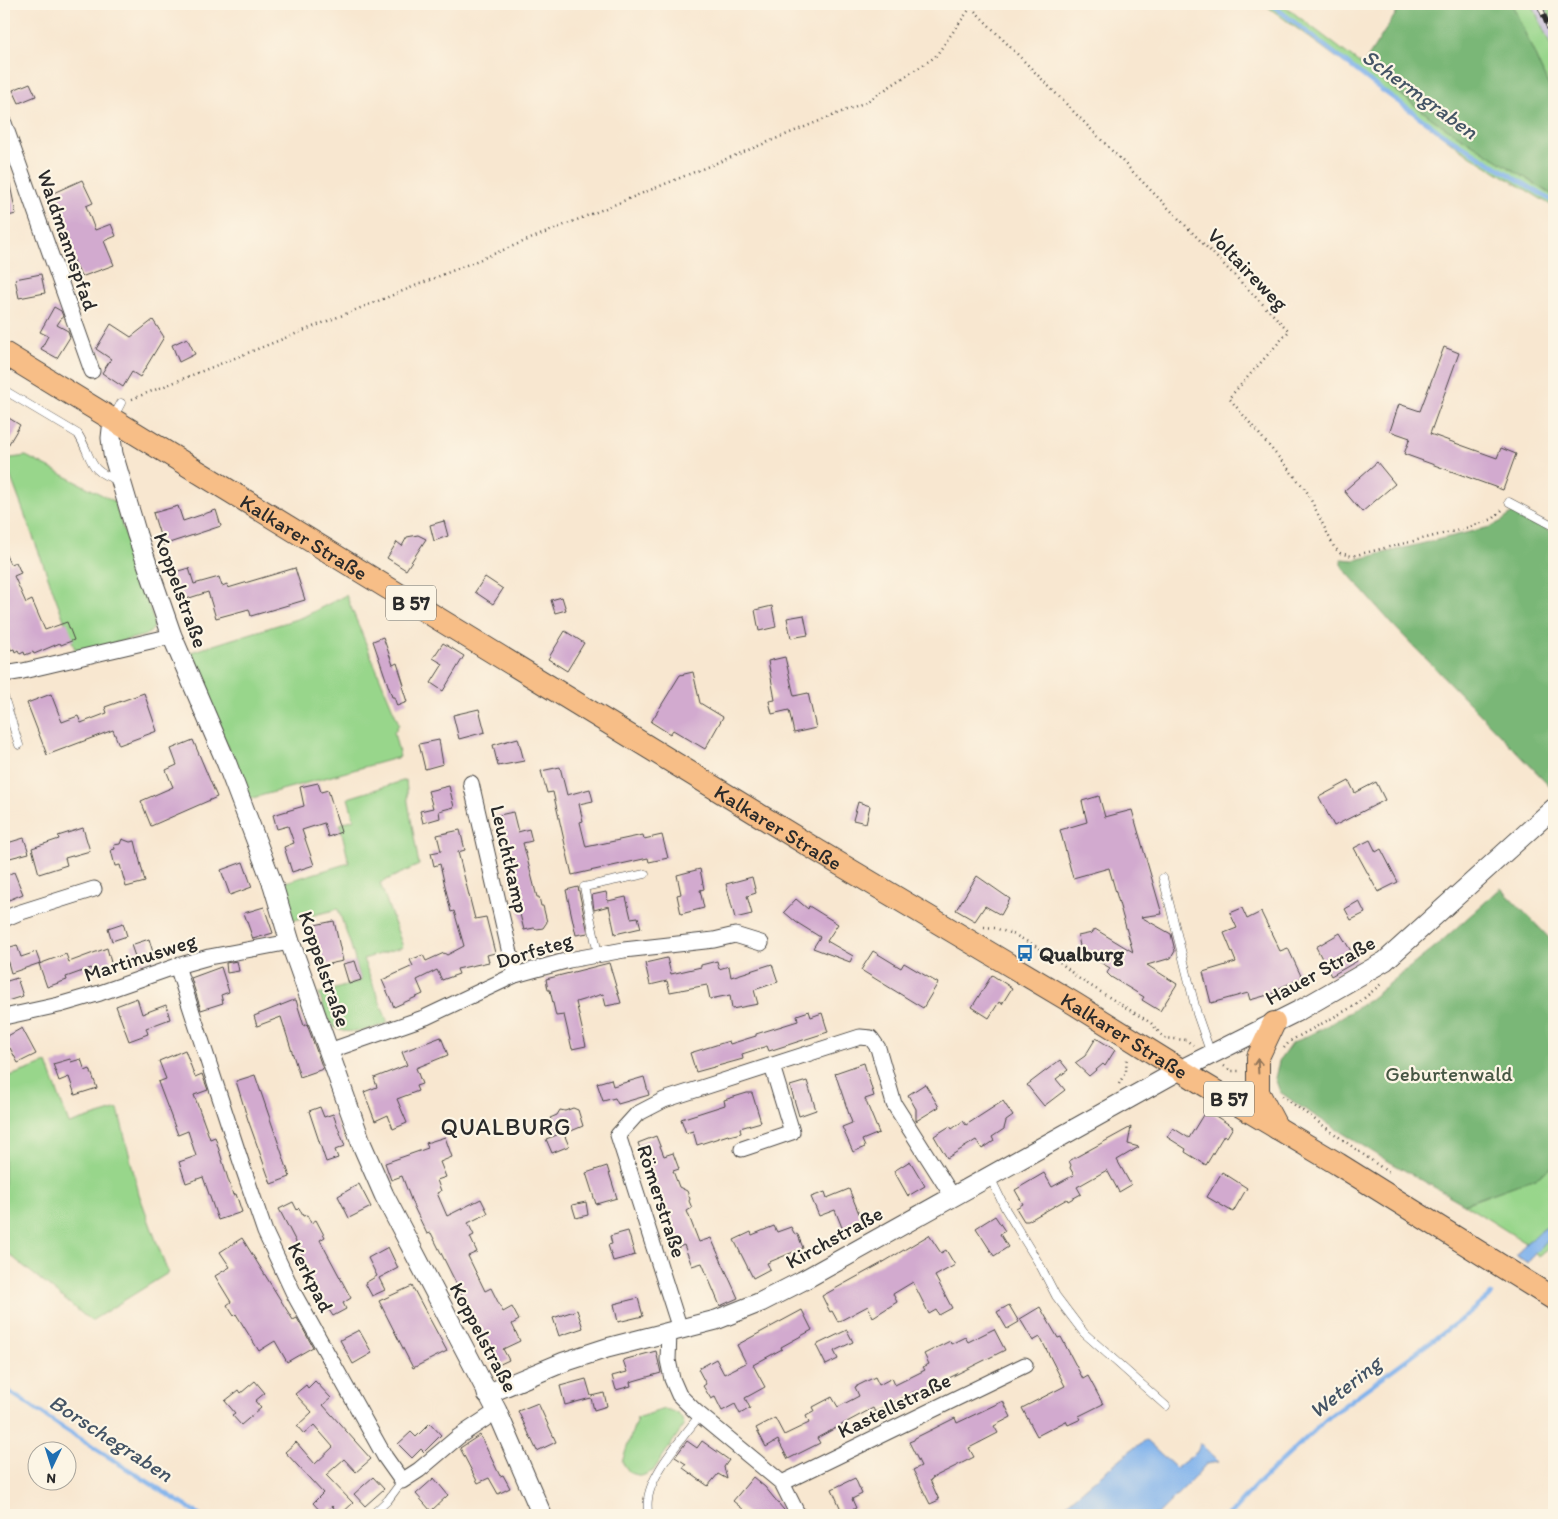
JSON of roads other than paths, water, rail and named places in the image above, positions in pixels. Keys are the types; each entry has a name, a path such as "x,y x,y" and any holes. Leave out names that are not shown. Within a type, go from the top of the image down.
{"main road":[{"name":"Kalkarer Straße","path":"4,353 117,412 818,852 1338,1164 1554,1299"},
{"path":"1274,1022 1258,1057 1258,1092 1277,1128"}],"street":[{"name":"Waldmannspfad","path":"4,123 92,371"},
{"name":"Koppelstraße","path":"117,412 113,454 119,480 172,636 231,774 273,885 290,942 362,1145 384,1195 497,1411 542,1515"},
{"path":"4,671 11,673 23,671 172,636"},
{"name":"Leuchtkamp","path":"470,783 515,975"},
{"name":"Hauer Straße","path":"1180,1070 1300,1010 1386,962 1554,808"},
{"path":"4,919 94,889"},
{"name":"Dorfsteg","path":"329,1051 426,1018 515,975 569,960 624,950 714,940 735,935 761,943"},
{"name":"Martinusweg","path":"4,1017 59,1005 210,957 290,942"},
{"name":"Kerkpad","path":"177,966 265,1232 294,1294 340,1374 364,1422 402,1481"},
{"name":"Römerstraße","path":"675,1331 618,1135 637,1114 664,1100 860,1037 871,1038 878,1048 894,1104 954,1196"},
{"path":"742,1149 792,1132 772,1066"},
{"name":"Kirchstraße","path":"487,1394 564,1362 608,1348 716,1320 761,1302 1180,1070"},
{"path":"675,1331 668,1360 672,1379 679,1395 700,1415 782,1483 798,1515"},
{"name":"Kastellstraße","path":"782,1483 1025,1365"},
{"path":"402,1481 419,1470 458,1437 497,1411"}],"lane":[{"path":"4,390 78,434 98,472 119,480"},
{"path":"1509,502 1554,526"},
{"path":"4,697 19,745"},
{"path":"598,954 584,887 645,874"},
{"path":"1162,878 1196,1014 1209,1054"},
{"path":"990,1175 1006,1210 1041,1267 1056,1296 1084,1333 1166,1406"},
{"path":"648,1515 648,1500 660,1470 700,1415"},
{"path":"372,1515 388,1500 402,1481"}],"water":[{"path":"1554,1221 1554,1235 1535,1253 1528,1263 1516,1256 1526,1243"},
{"path":"1146,1440 1176,1468 1197,1452 1200,1443 1219,1462 1206,1464 1157,1515 1053,1515 1131,1450"}],"waterway":[{"name":"Schermgraben","path":"1271,4 1375,85 1443,134 1554,202"},
{"name":"Wetering","path":"1229,1515 1256,1485 1331,1415 1491,1295"},
{"name":"Borschegraben","path":"4,1388 200,1515"}],"railway":[{"path":"1539,4 1554,40"}],"place":[{"name":"Qualburg","path":"1025,953"}],"district":[{"name":"QUALBURG","path":"506,1126"}],"park label":[{"name":"Geburtenwald","path":"1449,1073"}]}
